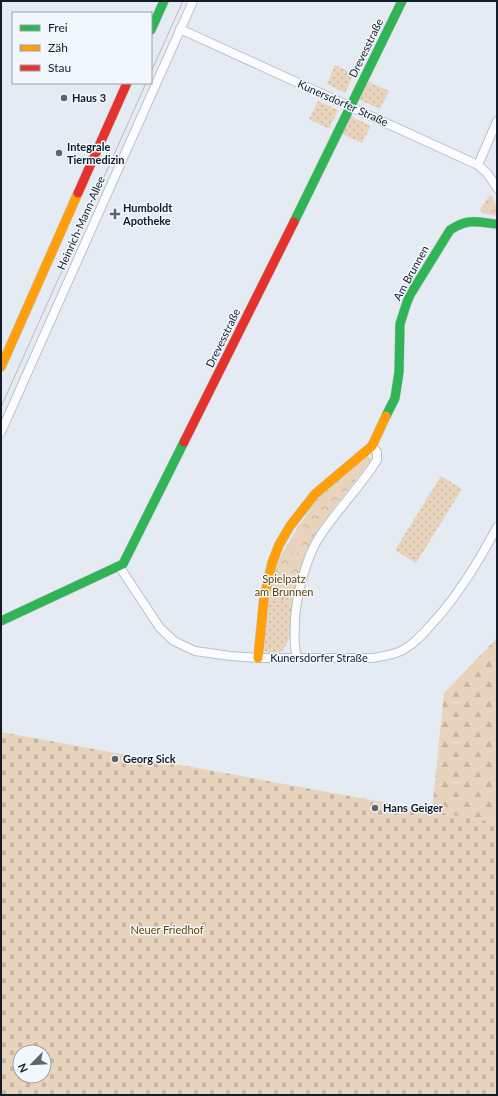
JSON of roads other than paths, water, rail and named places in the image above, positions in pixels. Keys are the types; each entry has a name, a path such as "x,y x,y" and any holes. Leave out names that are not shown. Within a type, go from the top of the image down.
{"street":[{"path":"152,28 164,1"},
{"name":"Heinrich-Mann-Allee","path":"1,432 193,1"},
{"name":"Drevesstraße","path":"1,621 119,566 126,560 402,1"},
{"name":"Kunersdorfer Straße","path":"180,30 478,165 487,173 497,188"},
{"name":"Heinrich-Mann-Allee","path":"1,367 127,84"},
{"path":"478,165 497,121"},
{"name":"Am Brunnen","path":"258,658 265,593 272,563 279,545 290,526 315,494 372,446 395,398 398,383 400,324 410,295 450,230 458,224 470,221 497,224"},
{"path":"297,658 294,647 296,614 298,596 305,568 319,538 377,460 377,452 372,446"},
{"name":"Kunersdorfer Straße","path":"119,566 160,628 174,641 188,648 203,653 258,658 373,658 394,654 408,647 422,635 444,611 478,564 497,527"}],"tram line":[{"path":"152,70 183,1"},
{"path":"1,407 146,84"}],"place":[{"name":"Haus 3","path":"64,98"},
{"name":"Integrale Tiermedizin","path":"59,153"},
{"name":"Humboldt Apotheke","path":"115,214"},
{"name":"Georg Sick","path":"115,759"},
{"name":"Hans Geiger","path":"375,808"}],"park label":[{"name":"Spielpatz am Brunnen","path":"284,585"},
{"name":"Neuer Friedhof","path":"167,930"}]}
